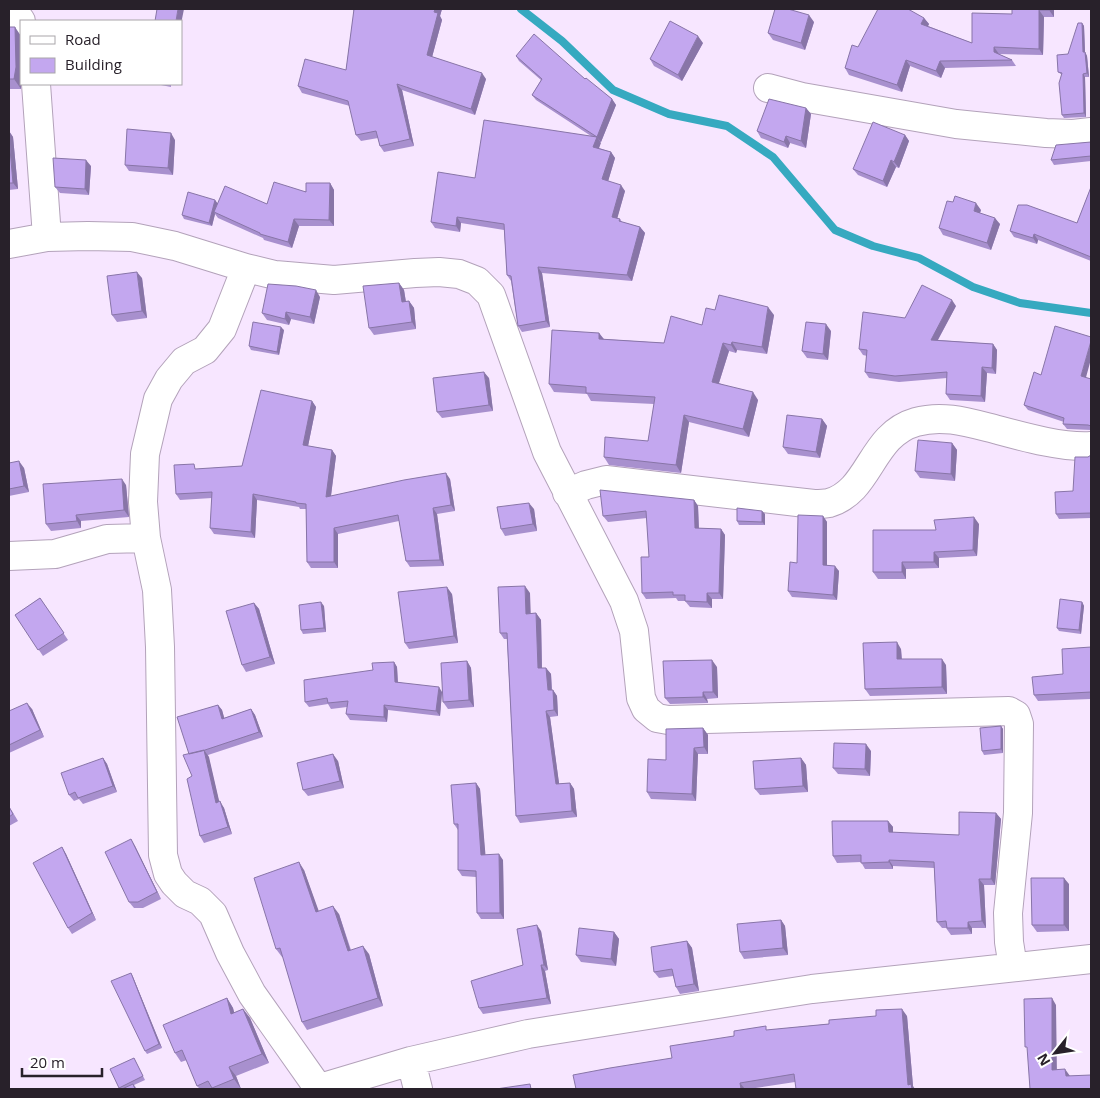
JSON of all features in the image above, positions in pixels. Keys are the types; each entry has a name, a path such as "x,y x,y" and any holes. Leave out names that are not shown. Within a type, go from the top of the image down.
{"street":[{"path":"12,9 20,20"},
{"path":"36,85 47,237"},
{"path":"768,88 802,97 956,124 1046,133 1074,134 1091,132"},
{"path":"9,244 47,237 132,237 175,246 274,275 334,280 439,272 459,274 477,281 491,295 547,452 624,600 634,631 641,698 646,709 657,718 668,720 1009,711 1016,715 1019,724 1019,788 1008,913 1009,942 1013,967"},
{"path":"246,268 222,330 204,350 184,361 169,379 158,399 145,454 143,502 146,538 157,590 160,638 163,855 168,874 185,894 200,901 213,914 230,953 252,994 318,1089 412,1061 528,1034 802,990 1091,959"},
{"path":"567,492 606,480 814,504 829,503 855,485 864,474 878,449 892,434 914,422 937,418 957,419 1010,434 1057,443 1081,447 1091,446"},
{"path":"9,556 55,554 107,539 146,538"},
{"path":"412,1061 418,1089"}],"building":[{"path":"157,9 178,9 176,20 155,20"},
{"path":"354,9 435,9 434,12 438,13 427,55 482,73 471,109 397,84 410,139 380,146 376,131 356,135 348,101 298,86 305,59 346,70"},
{"path":"775,9 788,9 809,15 801,43 768,33"},
{"path":"878,9 908,9 924,18 921,24 972,43 972,13 1012,14 1012,9 1049,10 1039,10 1039,49 994,47 994,52 1012,60 940,61 936,71 906,60 897,85 845,68 852,45 858,47"},
{"path":"670,21 698,36 678,75 650,59"},
{"path":"1078,23 1082,23 1083,52 1085,52 1087,73 1083,74 1084,113 1062,115 1059,83 1062,73 1058,72 1057,55 1068,54"},
{"path":"9,27 15,27 16,67 14,79 9,79"},
{"path":"534,34 585,79 612,99 597,137 532,95 542,79 516,56"},
{"path":"769,99 806,108 801,141 786,136 784,142 757,131"},
{"path":"484,120 597,137 593,147 611,152 602,179 621,185 612,217 640,227 627,275 538,267 546,321 518,326 511,276 507,275 504,224 457,217 456,226 431,222 438,172 475,178"},
{"path":"873,122 905,135 894,162 891,160 883,181 853,169"},
{"path":"127,129 171,133 168,168 125,165"},
{"path":"9,138 13,183 9,183"},
{"path":"1091,142 1091,156 1051,160 1056,145"},
{"path":"53,158 86,160 85,189 55,187"},
{"path":"274,182 306,192 306,183 330,183 329,220 294,219 288,242 260,234 214,212 225,186 267,204"},
{"path":"1091,187 1091,257 1034,234 1033,238 1010,231 1018,205 1027,205 1077,223"},
{"path":"188,192 215,200 209,223 182,215"},
{"path":"955,196 976,203 974,211 995,218 987,243 939,228 947,201 953,202"},
{"path":"137,272 142,311 112,315 107,276"},
{"path":"399,283 402,302 409,301 412,322 369,328 363,286"},
{"path":"268,284 316,290 310,317 286,312 285,319 262,313"},
{"path":"922,285 952,300 931,340 993,344 992,368 982,367 981,396 946,394 947,372 895,376 865,372 867,350 859,349 863,312 905,318"},
{"path":"719,295 768,307 762,347 732,342 731,345 723,343 712,382 753,392 743,429 684,415 676,465 604,457 605,437 648,441 655,397 586,393 586,387 549,384 552,330 599,333 599,339 664,343 671,316 702,325 706,308 715,310"},
{"path":"253,322 281,327 277,352 249,346"},
{"path":"806,322 826,324 823,354 802,351"},
{"path":"1055,326 1091,337 1081,376 1091,379 1091,426 1063,424 1064,418 1024,405 1034,372 1041,375"},
{"path":"484,372 489,405 437,412 433,378"},
{"path":"261,390 312,401 303,445 332,450 326,497 446,473 451,505 433,508 440,560 406,561 398,515 334,528 334,562 307,562 306,504 253,494 251,532 210,528 212,492 176,494 174,465 194,464 195,469 242,466"},
{"path":"787,415 822,419 816,452 783,447"},
{"path":"918,440 952,443 951,474 915,471"},
{"path":"1091,455 1091,513 1056,514 1055,492 1073,491 1075,457 1088,457"},
{"path":"19,461 24,486 9,489 9,463"},
{"path":"122,479 124,510 76,515 77,521 46,524 43,484"},
{"path":"600,490 694,500 695,528 721,529 719,593 707,593 707,602 685,601 685,595 673,595 673,592 642,593 641,557 649,557 646,511 603,516"},
{"path":"529,503 533,524 501,529 497,507"},
{"path":"737,508 762,511 762,522 737,521"},
{"path":"798,515 823,516 823,565 835,566 833,595 788,591 790,562 797,563"},
{"path":"974,517 973,550 934,552 934,562 902,562 902,572 873,572 873,530 936,530 934,520"},
{"path":"525,586 526,614 536,613 538,668 546,668 548,690 553,690 554,710 546,711 556,784 570,783 572,811 516,816 507,633 500,633 498,587"},
{"path":"447,587 454,636 405,643 398,592"},
{"path":"40,598 64,633 38,650 15,615"},
{"path":"1060,599 1082,602 1079,630 1057,628"},
{"path":"321,602 324,628 301,630 299,605"},
{"path":"254,603 270,657 242,665 226,611"},
{"path":"897,642 897,659 942,659 942,687 865,689 863,643"},
{"path":"1091,647 1091,692 1034,695 1032,677 1063,674 1062,649"},
{"path":"712,660 713,692 703,692 703,697 665,698 663,661"},
{"path":"467,661 469,700 443,702 441,663"},
{"path":"394,662 395,682 439,687 436,711 384,705 384,717 346,714 348,701 328,703 327,698 305,702 304,680 373,670 372,663"},
{"path":"27,703 40,730 9,745 9,711"},
{"path":"218,705 222,719 251,709 259,732 189,754 177,717"},
{"path":"1001,726 1001,749 982,751 980,728"},
{"path":"703,728 704,747 694,748 692,794 647,792 648,759 666,760 666,729"},
{"path":"834,743 866,744 865,769 833,768"},
{"path":"204,750 216,803 220,801 228,827 200,836 187,779 192,776 183,755"},
{"path":"333,754 340,781 303,790 297,763"},
{"path":"103,758 113,786 78,798 75,792 69,795 61,773"},
{"path":"801,758 803,786 755,789 753,761"},
{"path":"476,783 481,855 499,854 500,913 477,913 476,871 458,870 458,824 454,824 451,785"},
{"path":"9,807 13,814 9,817"},
{"path":"959,812 996,813 991,879 979,879 982,921 968,922 968,928 947,928 946,921 937,922 934,862 889,860 889,862 861,863 861,855 833,856 832,821 888,821 889,832 959,835"},
{"path":"131,839 157,892 138,902 129,902 105,852"},
{"path":"62,847 92,913 68,928 33,863"},
{"path":"299,862 316,912 333,906 348,951 363,946 378,998 302,1022 280,948 276,949 254,878"},
{"path":"1031,878 1064,878 1064,925 1032,925"},
{"path":"781,920 783,948 740,952 737,924"},
{"path":"537,925 544,965 541,965 547,998 479,1008 471,981 523,965 517,929"},
{"path":"579,928 614,932 611,959 576,955"},
{"path":"687,941 694,984 676,987 672,969 654,972 651,947"},
{"path":"131,973 159,1044 145,1051 111,981"},
{"path":"227,998 231,1014 243,1009 262,1054 229,1067 234,1079 212,1088 208,1081 197,1086 182,1050 175,1053 163,1025"},
{"path":"1052,998 1052,1070 1065,1069 1066,1076 1091,1075 1091,1089 1030,1089 1027,1047 1025,1047 1024,999"},
{"path":"902,1009 908,1085 911,1084 912,1089 796,1089 794,1074 740,1083 741,1089 576,1089 573,1075 672,1058 670,1046 734,1036 734,1031 766,1026 766,1030 829,1024 829,1020 876,1016 876,1010"},
{"path":"134,1058 143,1076 119,1088 110,1069"},
{"path":"133,1084 135,1089 122,1089"},
{"path":"530,1084 531,1089 496,1089"}],"waterway":[{"path":"521,9 562,41 613,90 669,114 727,126 773,157 835,230 873,246 919,258 973,287 1020,303 1091,313"}]}
